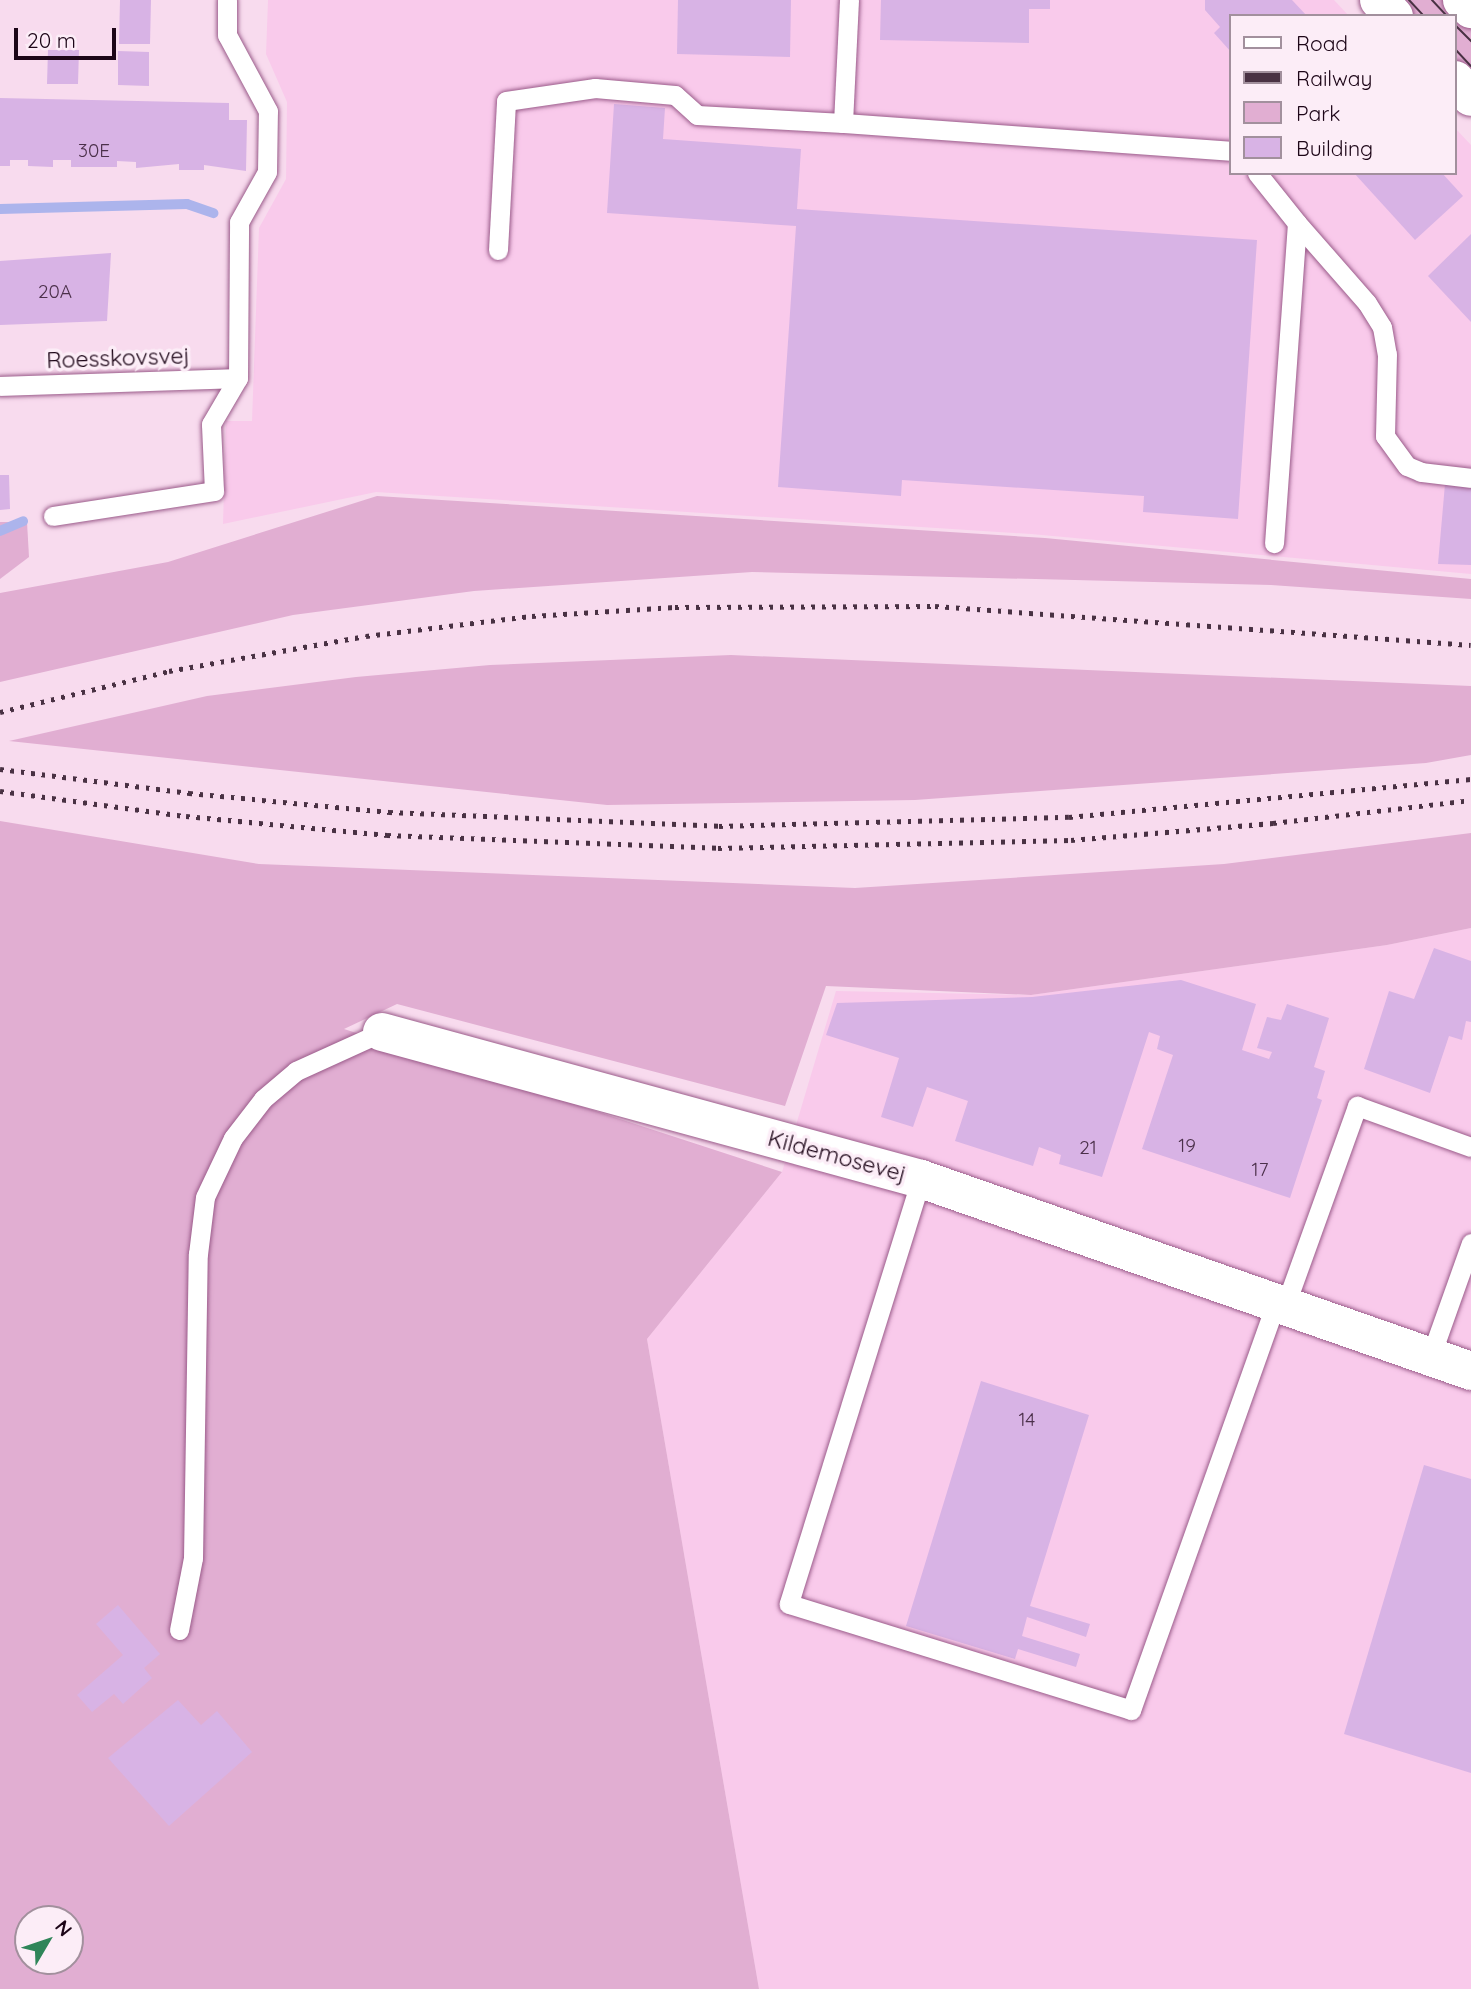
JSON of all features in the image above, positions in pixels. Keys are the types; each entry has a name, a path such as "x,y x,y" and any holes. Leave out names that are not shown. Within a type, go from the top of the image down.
{"street":[{"path":"1379,0 1392,14"},
{"path":"1462,0 1471,9"},
{"path":"1457,82 1471,97"},
{"name":"Kildemosevej","path":"382,1032 921,1179 1280,1308 1471,1371"}],"lane":[{"path":"53,516 214,491 211,424 239,378 239,222 267,172 268,111 227,35 227,0"},
{"path":"843,123 849,0"},
{"path":"498,250 506,101 595,88 676,95 696,115 1230,151"},
{"path":"1258,175 1367,303 1382,327 1387,354 1385,436 1407,466 1471,478"},
{"path":"1274,543 1297,223"},
{"name":"Roesskovsvej","path":"0,386 239,378"},
{"path":"179,1630 193,1558 198,1254 205,1197 233,1138 263,1100 296,1072 382,1032"},
{"path":"921,1179 789,1604 1131,1710 1357,1106 1471,1147"},
{"path":"1430,1358 1471,1243"}],"shaded area":[{"path":"268,0 1334,0 1347,14 1230,14 1230,175 1457,175 1457,130 1471,145 1471,574 1031,534 376,492 223,524 226,421 252,421 259,228 286,179 287,102 266,54"},
{"path":"1471,928 1471,1989 759,1989 647,1339 782,1172 836,991 1031,995 1387,945"}],"green space":[{"path":"1394,0 1447,0 1471,26 1471,81 1457,67 1457,14 1407,14"},
{"path":"377,496 1045,538 1471,579 1471,599 1271,585 752,572 474,591 293,615 0,682 0,593 168,562"},
{"path":"0,522 27,522 29,557 0,579"},
{"path":"731,655 1471,686 1471,755 1426,763 915,800 607,805 9,741 207,696 356,677 490,665"},
{"path":"0,821 259,864 855,888 1224,864 1471,833 1471,928 1387,945 1031,995 826,986 785,1106 397,1004 344,1029 782,1172 647,1339 759,1989 0,1989"}],"building":[{"path":"120,0 151,0 150,44 119,44"},
{"path":"678,0 791,0 790,57 677,54"},
{"path":"881,0 1050,0 1050,9 1029,9 1029,43 880,40"},
{"path":"1205,0 1292,0 1305,14 1230,14 1230,51 1214,33 1220,27 1205,10"},
{"path":"48,50 79,50 78,84 47,84"},
{"path":"118,51 149,52 149,86 118,85"},
{"path":"0,98 229,103 229,120 247,120 246,171 204,165 204,170 179,170 179,164 136,168 136,162 117,161 117,167 71,167 71,160 53,160 53,167 28,166 28,160 10,160 10,166 0,166"},
{"path":"614,104 665,108 663,139 801,149 797,209 1257,240 1238,519 1143,512 1144,496 902,480 901,496 778,487 796,226 607,213"},
{"path":"1356,175 1444,175 1463,196 1415,240"},
{"path":"1471,234 1471,322 1428,276"},
{"path":"111,253 107,321 0,325 0,261"},
{"path":"0,475 9,475 10,509 0,510"},
{"path":"1445,484 1471,486 1471,565 1438,564"},
{"path":"1434,948 1471,961 1471,1022 1466,1021 1462,1040 1449,1036 1430,1093 1364,1069 1389,991 1414,999"},
{"path":"1181,980 1256,1004 1242,1050 1269,1059 1272,1052 1257,1048 1267,1017 1281,1020 1287,1004 1329,1018 1314,1067 1325,1071 1317,1098 1322,1100 1290,1198 1142,1149 1173,1055 1157,1049 1160,1036 1149,1032 1102,1177 1059,1164 1061,1155 1039,1147 1033,1166 955,1141 968,1101 927,1087 913,1127 881,1117 899,1058 826,1035 837,1003 1032,997"},
{"path":"981,1381 1089,1415 1030,1606 1090,1624 1086,1637 1027,1617 1022,1636 1080,1654 1076,1667 1018,1649 1015,1659 906,1626"},
{"path":"1424,1465 1471,1479 1471,1773 1344,1734"},
{"path":"118,1605 160,1654 144,1668 152,1678 123,1704 114,1694 92,1712 77,1695 123,1655 96,1624"},
{"path":"178,1700 201,1725 217,1711 252,1752 169,1826 108,1758"}],"waterway":[{"path":"0,209 187,204 213,213"},
{"path":"0,531 23,521"}],"tram line":[{"path":"1409,0 1422,14"},
{"path":"1432,0 1445,14"},
{"path":"1457,27 1471,41"},
{"path":"1457,51 1471,66"}],"railway":[{"path":"0,712 169,671 366,636 532,616 675,607 935,606 1471,645"},
{"path":"0,769 189,793 389,812 719,826 1069,817 1471,779"},
{"path":"0,791 186,816 387,835 718,848 1071,840 1273,823 1471,800"}]}
